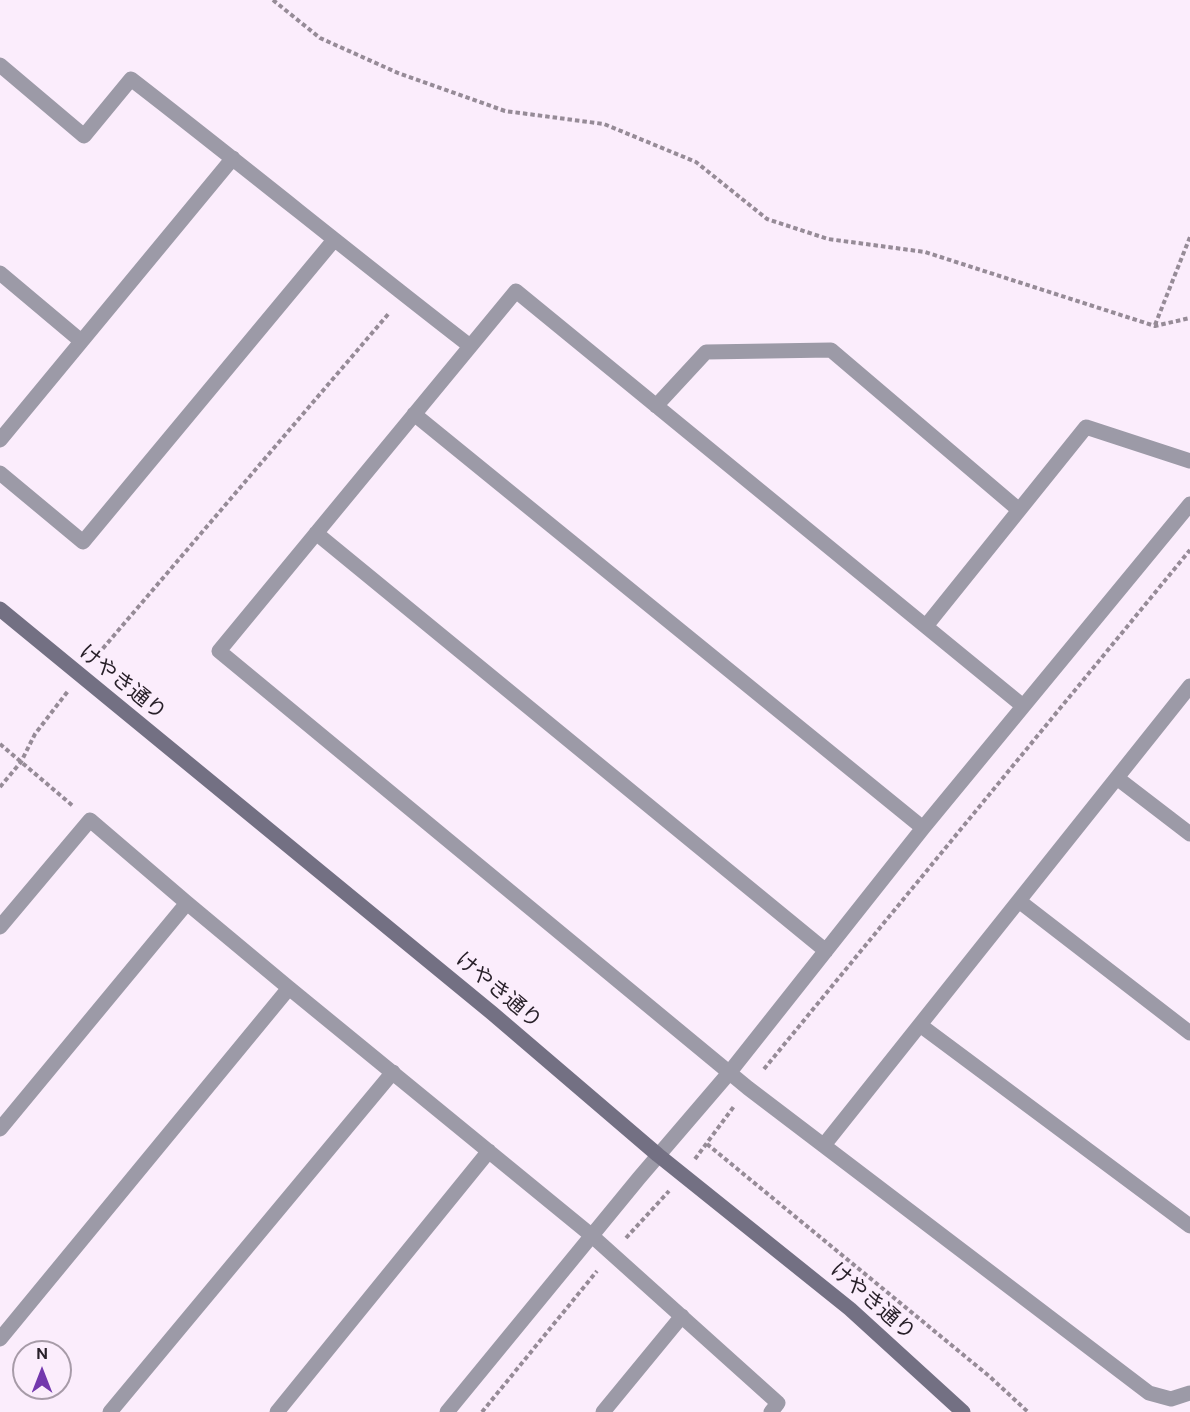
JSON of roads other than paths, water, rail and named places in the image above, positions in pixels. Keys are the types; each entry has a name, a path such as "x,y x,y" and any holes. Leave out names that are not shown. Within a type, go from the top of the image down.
{"street":[{"path":"0,65 84,136 131,79 470,346"},
{"path":"0,440 233,158"},
{"path":"0,473 83,542 334,240"},
{"path":"0,273 81,341"},
{"path":"1023,706 516,291 219,651 748,1088 1149,1393 1172,1399 1190,1393"},
{"path":"656,406 705,352 831,350 1019,510"},
{"path":"414,414 923,828"},
{"path":"926,626 1086,428 1190,461"},
{"path":"447,1412 591,1235 729,1073 923,828 1190,504"},
{"path":"316,533 826,951"},
{"name":"けやき通り","path":"0,609 492,1013 658,1155 850,1309 963,1412"},
{"path":"824,1145 1190,686"},
{"path":"1117,778 1190,834"},
{"path":"0,927 90,820 289,988 591,1235 778,1403 771,1412"},
{"path":"1018,902 1190,1033"},
{"path":"0,1129 187,903"},
{"path":"0,1339 289,988"},
{"path":"920,1025 1190,1226"},
{"path":"110,1412 393,1072"},
{"path":"278,1412 489,1151"},
{"path":"603,1412 682,1316"}]}
